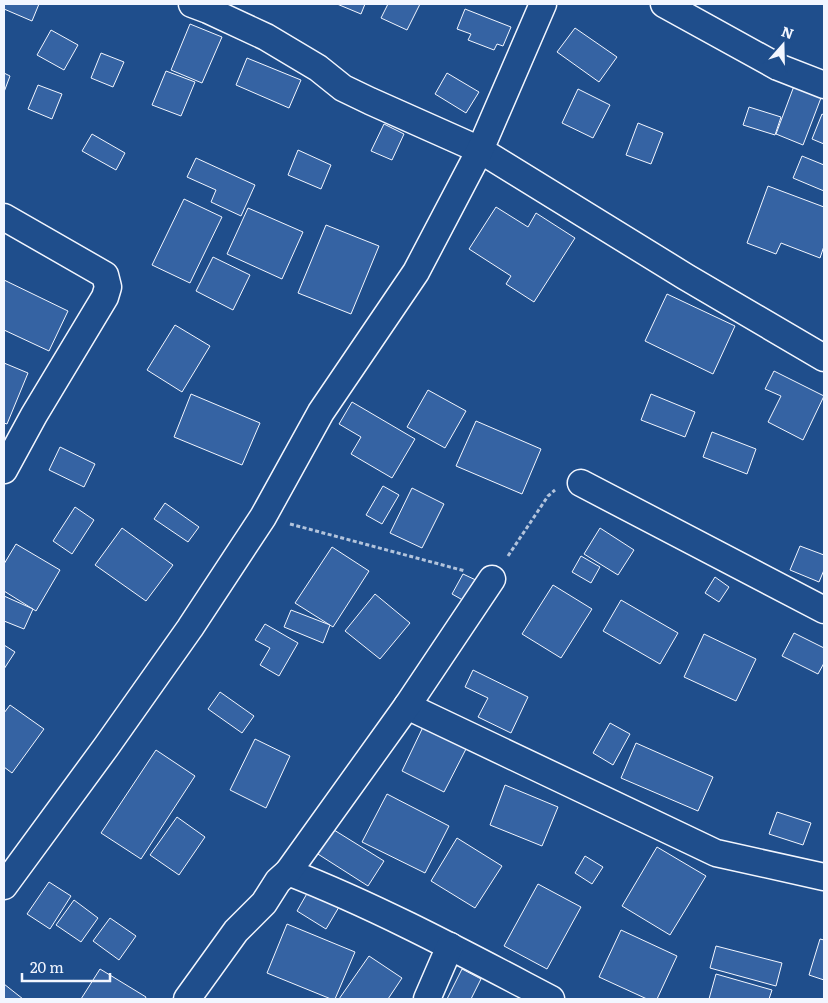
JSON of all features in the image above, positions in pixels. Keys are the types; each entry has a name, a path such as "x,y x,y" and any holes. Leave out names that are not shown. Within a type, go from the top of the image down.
{"street":[{"path":"192,4 266,37 318,68 343,88 480,150 686,277 824,358"},
{"path":"4,886 185,636 263,517 321,412 416,272 480,150 543,4"},
{"path":"664,4 778,67 824,85"},
{"path":"4,217 105,275 108,287 105,297 34,415 4,470"},
{"path":"581,483 824,610"},
{"path":"188,999 236,931 264,904 278,881 288,872 407,706 492,579"},
{"path":"407,706 716,852 824,876"},
{"path":"288,872 314,882 450,946 551,999"},
{"path":"427,999 450,946"}],"path":[{"path":"263,517 492,579 548,496 563,484 581,483"}],"building":[{"path":"4,4 39,4 32,21 4,9"},
{"path":"337,4 365,4 361,14"},
{"path":"388,4 420,4 407,30 381,18"},
{"path":"465,9 511,27 503,46 497,44 494,50 468,40 471,34 457,29"},
{"path":"190,24 222,37 202,83 171,70"},
{"path":"575,28 617,57 599,82 557,52"},
{"path":"51,30 78,45 64,70 37,55"},
{"path":"101,53 124,62 113,87 91,78"},
{"path":"247,58 301,80 289,108 236,85"},
{"path":"166,71 195,82 181,116 152,105"},
{"path":"4,73 10,76 4,92"},
{"path":"447,73 479,92 466,113 435,94"},
{"path":"797,78 824,90 803,145 776,134"},
{"path":"38,85 62,94 52,119 28,109"},
{"path":"578,89 610,105 593,138 562,123"},
{"path":"749,107 781,117 775,135 743,125"},
{"path":"822,114 824,115 824,144 812,139"},
{"path":"638,123 663,133 651,164 626,155"},
{"path":"384,124 404,134 392,160 371,151"},
{"path":"92,134 125,153 116,170 82,151"},
{"path":"298,150 331,165 321,189 288,175"},
{"path":"802,156 824,165 824,191 793,178"},
{"path":"196,158 255,185 241,216 211,202 216,190 187,177"},
{"path":"768,186 824,207 824,246 820,258 781,243 776,254 747,243"},
{"path":"184,199 222,217 190,283 152,265"},
{"path":"496,207 528,227 536,213 575,238 534,302 506,284 511,276 469,249"},
{"path":"248,208 303,232 282,279 227,254"},
{"path":"326,225 379,246 351,314 298,293"},
{"path":"213,257 250,275 233,310 196,291"},
{"path":"4,280 68,311 49,351 4,330"},
{"path":"667,294 735,326 713,374 645,341"},
{"path":"175,325 210,346 182,392 147,370"},
{"path":"4,363 28,373 7,424 4,423"},
{"path":"774,371 824,396 803,440 768,422 781,396 765,389"},
{"path":"428,390 466,411 445,448 407,427"},
{"path":"191,394 260,423 242,465 174,437"},
{"path":"651,394 695,412 685,437 641,420"},
{"path":"352,402 415,439 392,478 351,454 361,437 339,424"},
{"path":"476,421 541,449 522,494 456,466"},
{"path":"712,432 756,449 747,474 703,457"},
{"path":"60,447 95,464 84,487 49,470"},
{"path":"383,486 399,495 382,524 366,515"},
{"path":"412,488 444,504 422,548 390,533"},
{"path":"165,503 199,527 188,542 154,519"},
{"path":"75,507 94,520 72,554 53,541"},
{"path":"122,528 173,565 146,601 95,565"},
{"path":"600,528 634,550 618,575 584,554"},
{"path":"16,544 60,570 36,611 4,591 4,564"},
{"path":"800,546 824,555 824,570 819,582 790,570"},
{"path":"332,547 369,571 333,627 295,603"},
{"path":"581,556 600,567 591,583 572,572"},
{"path":"463,574 480,582 468,603 452,594"},
{"path":"715,577 729,587 719,602 705,593"},
{"path":"553,585 592,609 561,658 522,634"},
{"path":"375,594 410,623 380,659 345,631"},
{"path":"4,596 33,609 24,629 4,621"},
{"path":"621,600 678,633 660,664 603,631"},
{"path":"291,610 330,625 323,643 284,627"},
{"path":"265,624 298,643 279,676 260,665 270,648 255,640"},
{"path":"794,633 824,648 824,663 818,674 782,656"},
{"path":"704,634 756,659 736,701 684,677"},
{"path":"4,645 15,652 4,669"},
{"path":"473,670 528,697 511,733 478,717 488,698 465,687"},
{"path":"220,692 254,716 242,733 208,709"},
{"path":"10,705 44,729 12,773 4,767 4,713"},
{"path":"610,723 630,734 613,765 593,753"},
{"path":"423,727 466,749 444,792 402,771"},
{"path":"255,739 290,756 266,808 230,790"},
{"path":"636,743 713,777 698,811 621,778"},
{"path":"156,750 195,776 141,859 101,833"},
{"path":"505,785 558,807 542,846 490,825"},
{"path":"387,794 449,826 425,873 362,842"},
{"path":"777,812 811,823 803,845 769,834"},
{"path":"177,817 205,837 179,875 150,855"},
{"path":"326,825 384,861 368,886 310,849"},
{"path":"457,838 502,866 475,908 431,881"},
{"path":"657,847 706,876 670,935 622,906"},
{"path":"585,856 603,867 592,884 575,873"},
{"path":"49,882 71,896 50,929 27,914"},
{"path":"538,884 581,907 547,969 504,946"},
{"path":"309,890 339,907 326,929 297,911"},
{"path":"74,900 98,918 81,942 56,925"},
{"path":"110,918 136,936 119,960 93,941"},
{"path":"287,924 355,952 335,999 267,973"},
{"path":"621,930 677,956 657,999 647,999 599,977"},
{"path":"820,939 824,940 824,980 809,975"},
{"path":"716,946 782,963 776,986 710,968"},
{"path":"369,956 402,978 388,999 339,999"},
{"path":"100,969 146,997 145,999 81,999"},
{"path":"462,969 481,979 471,999 447,999"},
{"path":"716,974 772,990 769,999 709,999"},
{"path":"4,984 23,999 4,999"}]}
